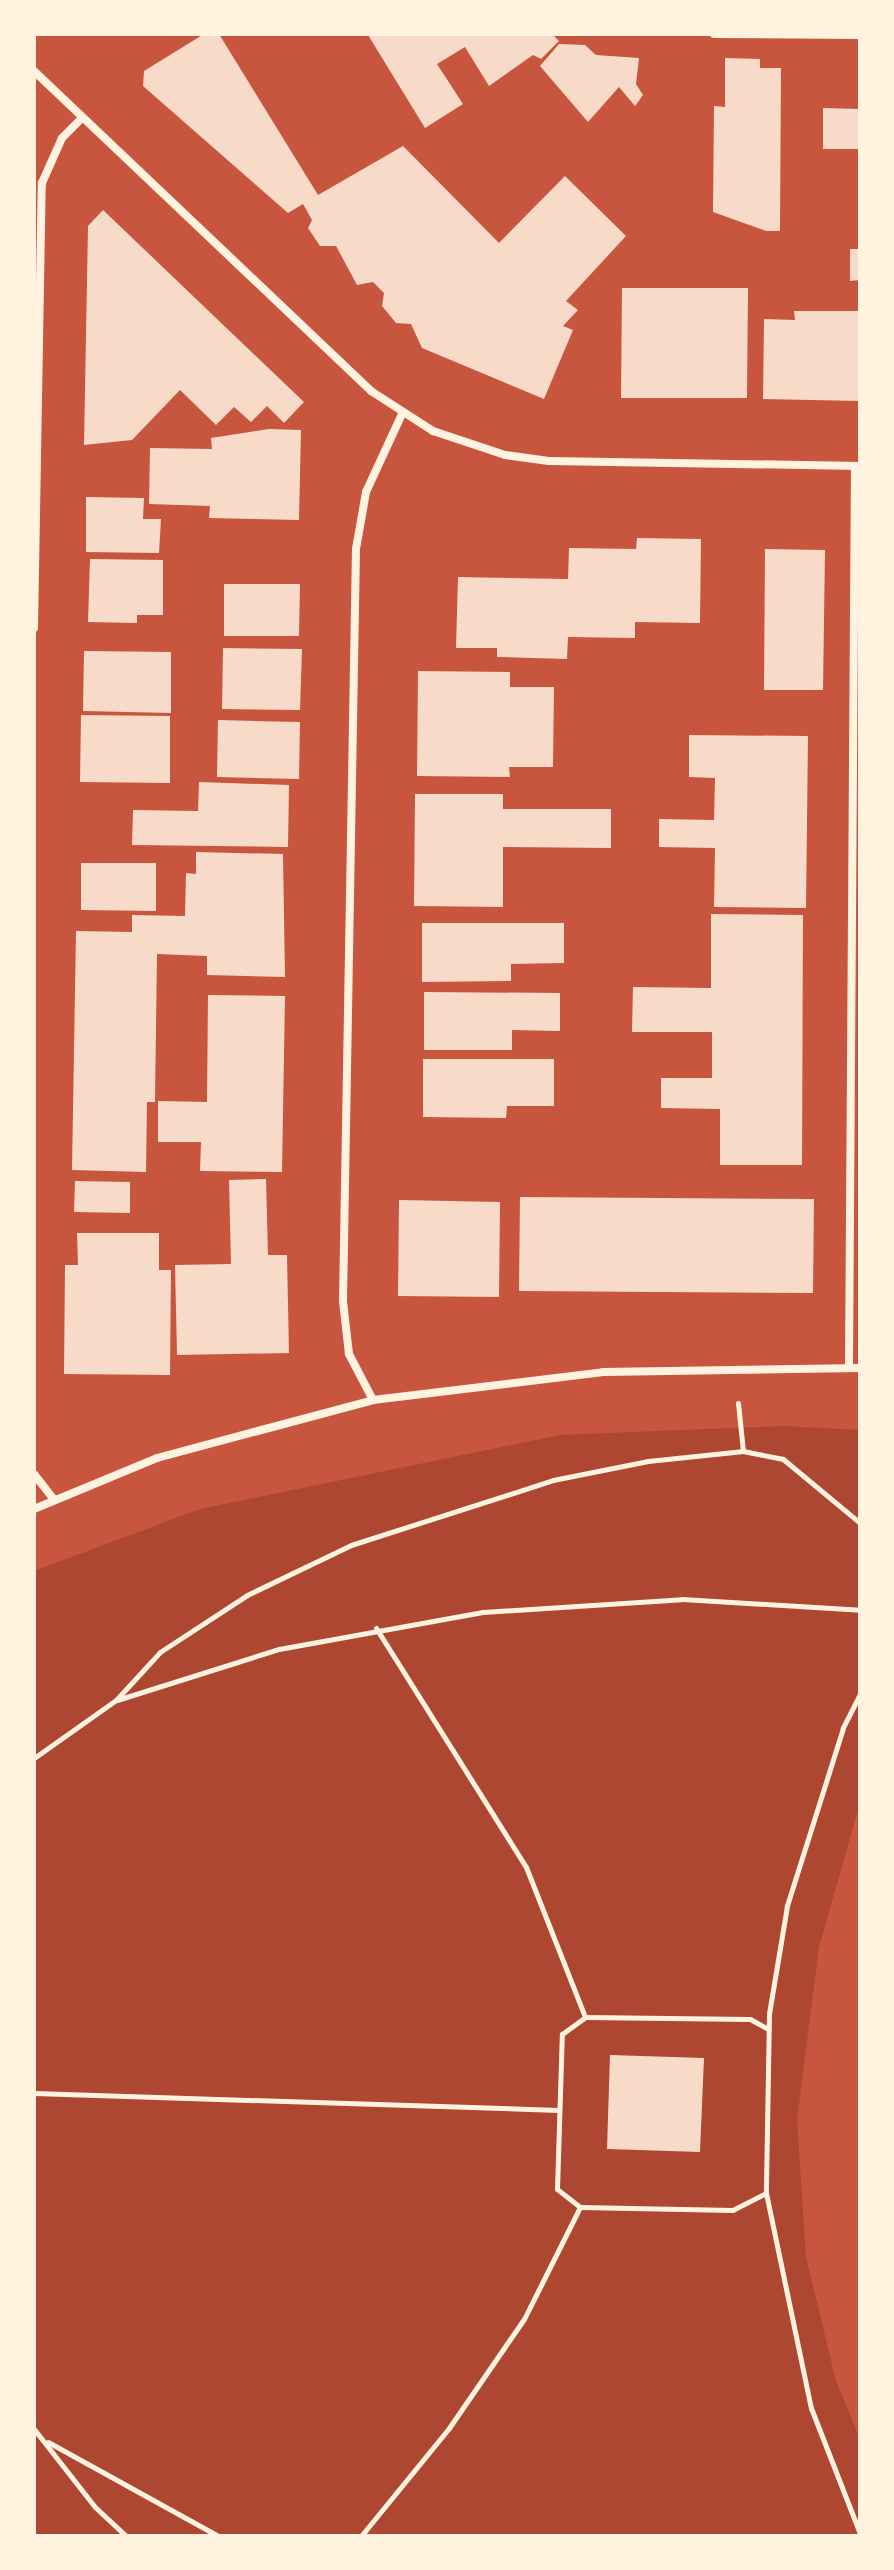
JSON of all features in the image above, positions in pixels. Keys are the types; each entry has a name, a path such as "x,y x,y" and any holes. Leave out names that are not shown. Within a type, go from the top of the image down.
{"street":[{"path":"714,34 860,35"},
{"path":"34,71 371,391 402,414 469,445 549,461 858,466 849,1367"},
{"path":"34,628 42,183 62,138 82,118"},
{"path":"373,1400 349,1354 343,1301 356,549 366,492 402,414"},
{"path":"34,1509 197,1446 373,1400 603,1372 860,1368"},
{"path":"34,1474 54,1500"}],"path":[{"path":"739,1414 743,1451"},
{"path":"34,1758 116,1700 160,1652 247,1595 351,1545 553,1480 648,1461 743,1451 783,1459 860,1523"},
{"path":"116,1700 279,1649 376,1628 483,1612 682,1599 860,1610"},
{"path":"376,1628 526,1867 585,2017"},
{"path":"860,1694 843,1728 787,1906 769,2030 766,2193 811,2408 860,2534"},
{"path":"766,2193 733,2210 580,2207 557,2189 562,2034 585,2017 750,2019 769,2030"},
{"path":"34,2093 559,2110"},
{"path":"361,2536 449,2428 524,2319 580,2207"},
{"path":"34,2429 48,2442 95,2507 126,2536"},
{"path":"48,2442 218,2536"}],"shaded area":[{"path":"784,1426 860,1430 860,1803 819,1947 797,2120 806,2257 836,2381 860,2439 860,2536 34,2536 34,1571 200,1509 560,1435"}],"building":[{"path":"204,34 219,34 318,195 403,146 499,243 565,176 626,236 566,301 578,310 563,326 573,330 544,399 422,348 411,324 396,323 382,306 384,293 373,282 357,285 336,246 320,246 308,228 312,220 303,204 288,213 143,86 144,71"},
{"path":"552,34 559,41 541,59 533,55 489,86 465,47 437,64 463,104 425,128 368,35"},
{"path":"559,44 585,45 596,55 639,58 636,84 643,95 635,106 619,87 588,122 540,66"},
{"path":"725,58 760,59 760,68 781,68 780,231 766,231 713,212 714,106 725,107"},
{"path":"823,108 860,109 860,149 823,149"},
{"path":"103,210 304,402 284,423 267,406 251,422 234,407 216,425 180,390 132,440 84,445 88,226"},
{"path":"850,249 860,249 860,280 850,281"},
{"path":"622,288 748,288 747,398 621,398"},
{"path":"794,311 860,311 860,401 763,399 764,319 795,320"},
{"path":"269,429 301,430 299,520 209,518 210,506 149,504 150,448 212,449 211,438"},
{"path":"86,497 144,498 143,519 161,519 159,553 86,552"},
{"path":"637,538 701,539 700,623 635,622 635,638 568,637 567,659 497,657 497,648 456,648 458,577 568,579 569,548 636,549"},
{"path":"765,549 825,550 823,690 764,690"},
{"path":"90,559 163,560 163,615 137,615 137,623 88,622"},
{"path":"224,584 300,584 299,636 224,636"},
{"path":"223,648 302,649 300,710 222,709"},
{"path":"84,651 171,652 171,713 83,711"},
{"path":"418,671 510,672 510,687 554,687 553,767 509,767 510,777 417,776"},
{"path":"81,715 170,716 170,783 80,782"},
{"path":"218,720 300,722 299,779 217,777"},
{"path":"689,735 808,736 806,908 714,907 715,848 659,847 659,819 714,820 715,778 689,777"},
{"path":"199,782 289,785 288,847 132,845 133,810 198,811"},
{"path":"415,794 503,794 503,809 611,809 611,848 503,847 503,907 414,906"},
{"path":"196,852 283,854 285,977 207,975 207,956 157,954 155,1102 147,1102 146,1172 72,1170 76,931 132,932 132,915 185,916 186,873 196,874"},
{"path":"81,863 156,863 156,911 81,910"},
{"path":"711,914 803,915 802,1165 720,1165 720,1109 661,1108 661,1078 712,1078 712,1032 632,1032 633,987 711,988"},
{"path":"422,923 564,923 564,963 511,964 511,981 422,982"},
{"path":"424,992 560,993 560,1031 512,1030 512,1050 424,1050"},
{"path":"208,995 285,996 282,1172 200,1171 201,1142 158,1142 158,1101 207,1102"},
{"path":"423,1059 554,1059 554,1106 507,1106 506,1118 423,1117"},
{"path":"266,1179 268,1255 287,1255 289,1353 177,1355 175,1265 231,1264 229,1180"},
{"path":"75,1181 130,1182 130,1213 74,1212"},
{"path":"520,1197 814,1199 813,1293 519,1291"},
{"path":"399,1200 500,1202 499,1297 398,1296"},
{"path":"77,1233 159,1233 159,1270 171,1270 170,1375 64,1374 65,1265 78,1265"},
{"path":"610,2055 704,2058 700,2152 607,2149"}]}
